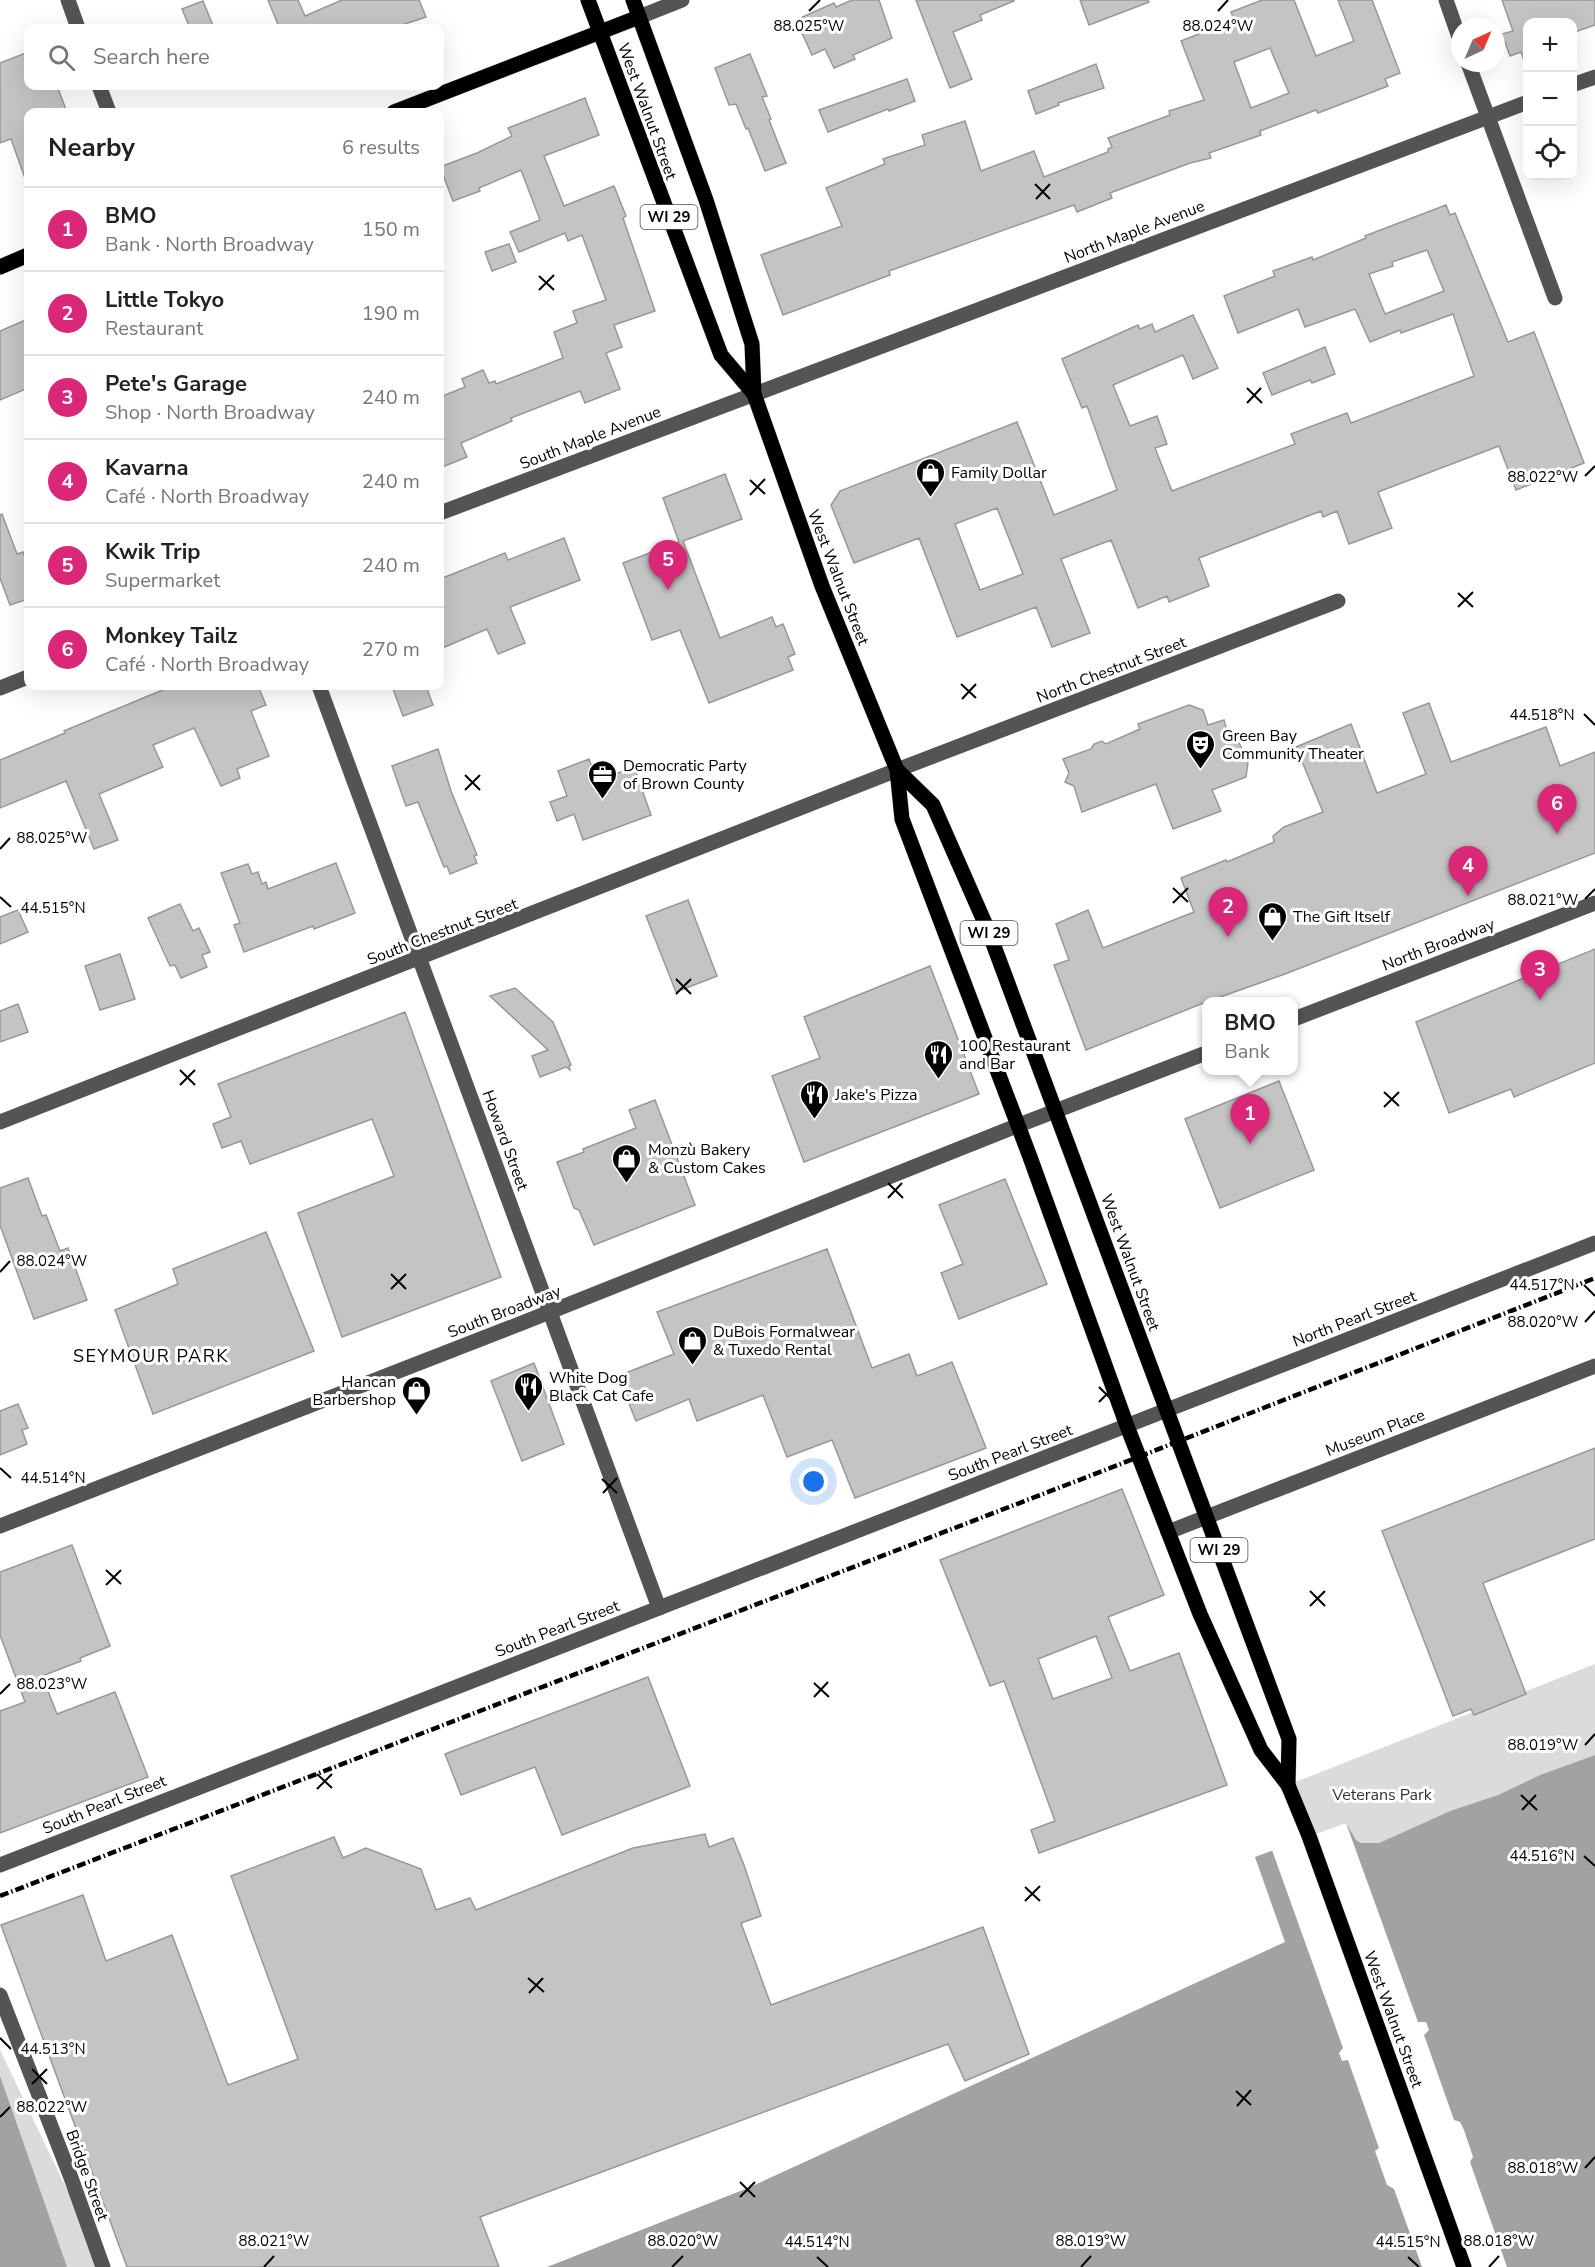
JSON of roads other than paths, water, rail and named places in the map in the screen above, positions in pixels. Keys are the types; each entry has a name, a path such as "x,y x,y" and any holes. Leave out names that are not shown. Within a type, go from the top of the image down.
{"main road":[{"name":"West Walnut Street","path":"588,0 721,356 753,394"},
{"name":"West Walnut Street","path":"633,0 706,200 752,344 753,394 822,586 897,770 902,819 1018,1125 1127,1426 1200,1614 1261,1750 1288,1785 1309,1836 1464,2267"},
{"path":"404,108 639,16"},
{"path":"0,267 24,257"},
{"name":"West Walnut Street","path":"897,770 933,805 988,930 1289,1740 1288,1785"}],"street":[{"path":"68,0 77,24"},
{"path":"639,16 682,0"},
{"path":"1446,0 1452,18"},
{"path":"1471,72 1555,298"},
{"path":"1577,83 1595,77"},
{"path":"101,90 107,108"},
{"name":"North Maple Avenue","path":"753,394 1523,104"},
{"name":"South Maple Avenue","path":"444,511 753,394"},
{"name":"North Chestnut Street","path":"897,770 1338,601"},
{"path":"0,688 24,679"},
{"name":"Howard Street","path":"320,690 659,1608"},
{"name":"South Chestnut Street","path":"0,1122 897,770"},
{"name":"North Broadway","path":"1298,1017 1595,903"},
{"path":"1018,1125 1202,1055"},
{"name":"South Broadway","path":"0,1526 550,1312 1018,1125"},
{"name":"North Pearl Street","path":"1127,1426 1595,1243"},
{"name":"Museum Place","path":"1168,1532 1595,1366"},
{"name":"South Pearl Street","path":"0,1865 1127,1426"},
{"name":"Bridge Street","path":"0,1995 103,2267"}],"railway":[{"path":"0,1896 1118,1465 1595,1278"}],"place":[{"name":"Family Dollar","path":"930,498"},
{"name":"Kwik Trip","path":"668,590"},
{"name":"Green Bay Community Theater","path":"1201,770"},
{"name":"Democratic Party of Brown County","path":"602,800"},
{"name":"Monkey Tailz","path":"1557,834"},
{"name":"Kavarna","path":"1468,896"},
{"name":"Little Tokyo","path":"1228,937"},
{"name":"The Gift Itself","path":"1272,942"},
{"name":"Pete's Garage","path":"1540,1000"},
{"name":"100 Restaurant and Bar","path":"938,1080"},
{"name":"Jake's Pizza","path":"814,1120"},
{"name":"BMO","path":"1250,1144"},
{"name":"Monzù Bakery & Custom Cakes","path":"627,1184"},
{"name":"DuBois Formalwear & Tuxedo Rental","path":"692,1366"},
{"name":"White Dog Black Cat Cafe","path":"528,1412"},
{"name":"Hancan Barbershop","path":"417,1416"}],"district":[{"name":"SEYMOUR PARK","path":"151,1356"}],"park label":[{"name":"Veterans Park","path":"1382,1794"}]}
